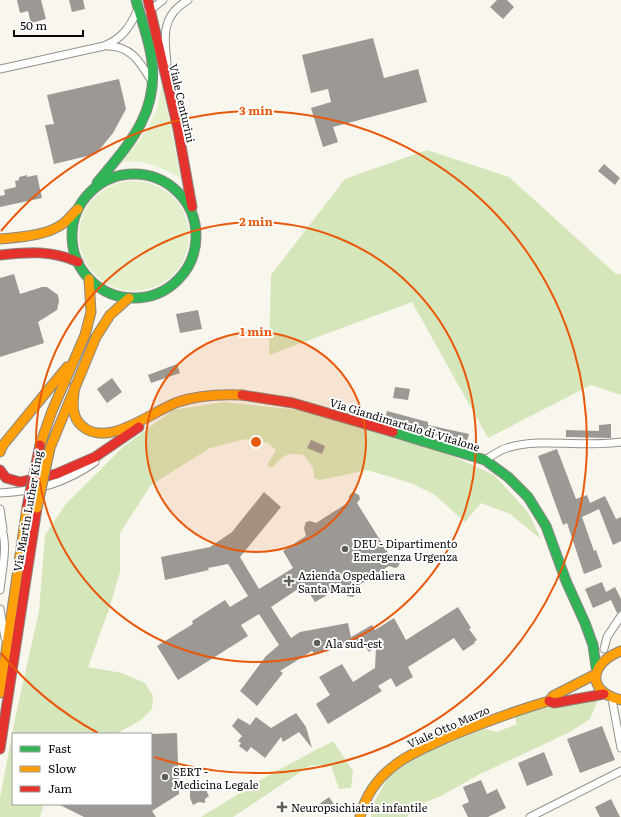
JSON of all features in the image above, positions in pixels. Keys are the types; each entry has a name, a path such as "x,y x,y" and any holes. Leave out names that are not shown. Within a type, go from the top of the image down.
{"main road":[{"name":"Viale Centurini","path":"148,0 189,184 192,212"},
{"name":"Viale Centurini","path":"91,191 140,128 150,107 153,84 152,61 137,4"},
{"path":"0,239 24,237 49,230 64,223 78,209 91,191 107,179 127,174 147,174 166,182 182,195 192,212 197,236 194,253 187,269 175,282 162,291 146,297 129,298 108,291 89,279 78,262 72,239 72,227 78,209"},
{"path":"0,255 42,251 67,256 78,262"},
{"name":"Via Martin Luther King","path":"0,693 27,507 40,445 84,335 91,312 89,279"},
{"name":"Via Martin Luther King","path":"0,749 37,508 50,448 61,415 96,337 108,316 121,302 129,298"},
{"path":"0,452 3,445 75,357"},
{"path":"75,386 72,407 74,417 80,425 88,431 98,434 115,432 163,408 203,396"},
{"name":"Via Giandimartalo di Vitalone","path":"203,396 237,394 296,404 442,446 485,460 510,478 530,498 549,534 592,640 596,671"},
{"path":"0,470 2,475 10,480 21,483 59,474 80,466 114,445 136,429 203,396"},
{"path":"592,640 604,649 617,652"},
{"name":"Viale Otto Marzo","path":"549,701 553,696 596,671 600,662 617,652"},
{"path":"596,671 597,684 612,698"},
{"name":"Viale Otto Marzo","path":"360,817 376,784 395,765 409,756 476,725 509,712 549,701 554,702 612,698"}],"street":[{"path":"144,29 150,10 163,0"},
{"path":"167,80 167,62 164,42 165,26 172,13 188,0"},
{"path":"0,69 104,46 115,41 125,33 132,24 137,4"},
{"path":"104,46 126,48 134,55 153,84"},
{"path":"485,460 505,448 529,443 601,445 621,442"},
{"path":"0,493 18,492 62,482 82,471 114,445"},
{"path":"0,509 4,544 0,590"},
{"path":"0,609 7,648"},
{"path":"604,649 607,637 621,616"},
{"path":"612,698 614,718 621,748"},
{"path":"530,817 621,771"}],"green space":[{"path":"162,84 181,179 153,165 139,162 122,162 146,132 157,109"},
{"path":"427,150 509,177 616,274 621,274 621,395 591,385 488,438 412,302 269,355 271,275 345,179"},
{"path":"134,181 155,186 173,197 184,215 189,236 184,257 173,275 155,286 134,291 113,286 95,275 84,257 79,236 84,215 95,197 113,186"},
{"path":"224,402 327,413 413,438 494,475 528,512 541,539 510,514 481,503 465,522 435,495 411,483 367,470 320,480 314,478 313,468 304,455 289,454 282,457 272,468 267,465 276,450 268,443 245,439 210,448 151,485 120,533 120,572 110,606 88,667 122,673 145,683 153,696 152,709 141,720 118,733 12,733 39,611 45,535 65,505 123,447 173,410"},
{"path":"598,700 590,719 570,732 480,774 441,796 413,807 407,817 371,817 373,804 392,771 428,751 485,729 497,732 517,724 515,716 525,711"},
{"path":"12,735 12,805 44,805 40,817 0,817 0,798"},
{"path":"333,741 353,771 351,788 339,789 331,766 311,765 233,817 201,817 269,775"}],"building":[{"path":"17,0 41,0 46,19 31,23 28,11 20,13"},
{"path":"69,0 83,0 85,9 72,12"},
{"path":"497,0 507,0 514,7 503,19 490,7"},
{"path":"373,38 384,78 418,69 427,102 333,127 338,142 323,147 311,108 331,102 328,89 311,93 302,55"},
{"path":"119,79 126,109 113,133 96,154 54,164 45,125 54,124 47,95"},
{"path":"604,164 620,178 615,185 598,171"},
{"path":"27,175 27,177 37,175 42,198 0,207 0,196 5,195 4,190 16,187 15,181 19,180 19,177"},
{"path":"14,274 20,294 42,287 47,287 58,295 59,301 57,310 38,322 44,343 0,357 0,278"},
{"path":"198,310 202,329 180,333 176,314"},
{"path":"177,364 180,373 151,383 148,375"},
{"path":"112,378 122,392 107,403 97,389"},
{"path":"395,387 410,389 408,400 393,398"},
{"path":"387,411 428,422 428,425 469,434 466,444 384,422"},
{"path":"611,424 611,438 566,437 566,430 599,431 599,425"},
{"path":"311,440 325,446 322,454 307,448"},
{"path":"557,449 576,499 587,495 590,503 605,496 616,519 621,517 621,541 613,545 599,509 582,517 594,551 596,550 602,567 584,574 567,523 563,525 538,456"},
{"path":"264,492 281,507 240,557 259,589 293,568 283,551 306,536 304,528 306,522 310,521 316,523 349,502 349,496 353,492 359,495 360,499 357,503 390,556 397,556 401,560 398,567 395,568 389,566 356,587 356,593 353,597 347,596 341,587 315,602 304,585 271,607 291,638 300,632 348,623 351,637 372,625 375,630 394,618 406,640 458,607 471,628 469,629 477,640 474,642 475,643 463,651 454,638 408,667 413,677 396,687 391,678 378,686 382,691 328,724 316,704 330,695 319,677 342,664 353,682 375,668 376,647 369,652 363,643 314,653 312,651 280,671 283,673 257,706 240,691 266,656 279,645 259,614 241,625 248,636 178,680 157,646 193,624 192,621 225,600 230,607 248,596 228,564 165,580 161,557 210,547 232,532"},
{"path":"602,582 606,592 615,587 621,599 621,611 617,613 611,600 593,608 585,589"},
{"path":"296,713 306,727 312,748 299,732 283,742 281,737 265,758 251,747 247,752 239,746 241,743 238,741 242,736 232,726 238,718 250,725 256,717 271,728"},
{"path":"602,726 615,760 580,773 567,739"},
{"path":"177,733 179,794 152,811 156,817 84,817 60,805 152,805 152,734"},
{"path":"544,752 553,775 527,786 518,763"},
{"path":"481,780 487,794 497,789 506,808 488,817 468,817 462,805 469,802 463,787"},
{"path":"190,790 206,790 209,796 205,799 205,803 199,802 193,805 190,798"},
{"path":"329,797 336,807 325,815 318,805"},
{"path":"611,799 620,817 600,817 595,807"}],"traffic: fast":[{"path":"97,183 130,142 145,114 150,98 153,81 151,54 136,0"},
{"path":"134,174 146,175 158,179 178,192 191,212 195,224 196,236 195,248 191,260 178,280 158,293 146,297 134,298 122,297 110,293 90,280 77,260 73,248 72,236 73,224 77,212 90,192 110,179 122,175 134,174"},
{"path":"393,432 485,460 508,477 528,497 546,526 566,581 585,623 593,645 596,667"}],"traffic: slow":[{"path":"0,239 34,235 50,231 64,223 78,209"},
{"path":"40,445 52,411 85,335 91,312 89,279"},
{"path":"50,448 96,337 110,315 129,298"},
{"path":"0,452 3,445 67,367"},
{"path":"75,386 73,408 78,422 93,432 104,433 117,431 130,426 178,402 210,396 242,395"},
{"path":"37,508 50,448"},
{"path":"0,693 27,507"},
{"path":"621,651 603,662 598,669 596,677 597,684 601,690 609,696 621,700"},
{"path":"360,817 365,802 373,788 389,770 407,757 446,738 510,713 549,701 553,696 594,675"}],"traffic: jam":[{"path":"148,0 178,129 192,207"},
{"path":"0,255 40,253 59,255 78,262"},
{"path":"242,395 293,403 393,432"},
{"path":"0,470 6,478 20,482 56,474 95,457 139,427"},
{"path":"27,507 40,445"},
{"path":"0,749 37,508"},
{"path":"549,701 554,703 604,694"}],"place":[{"name":"DEU - Dipartimento Emergenza Urgenza","path":"345,549"},
{"name":"Azienda Ospedaliera Santa Maria","path":"289,581"},
{"name":"Ala sud-est","path":"317,643"},
{"name":"SERT - Medicina Legale","path":"165,777"},
{"name":"Neuropsichiatria infantile","path":"282,807"}]}
